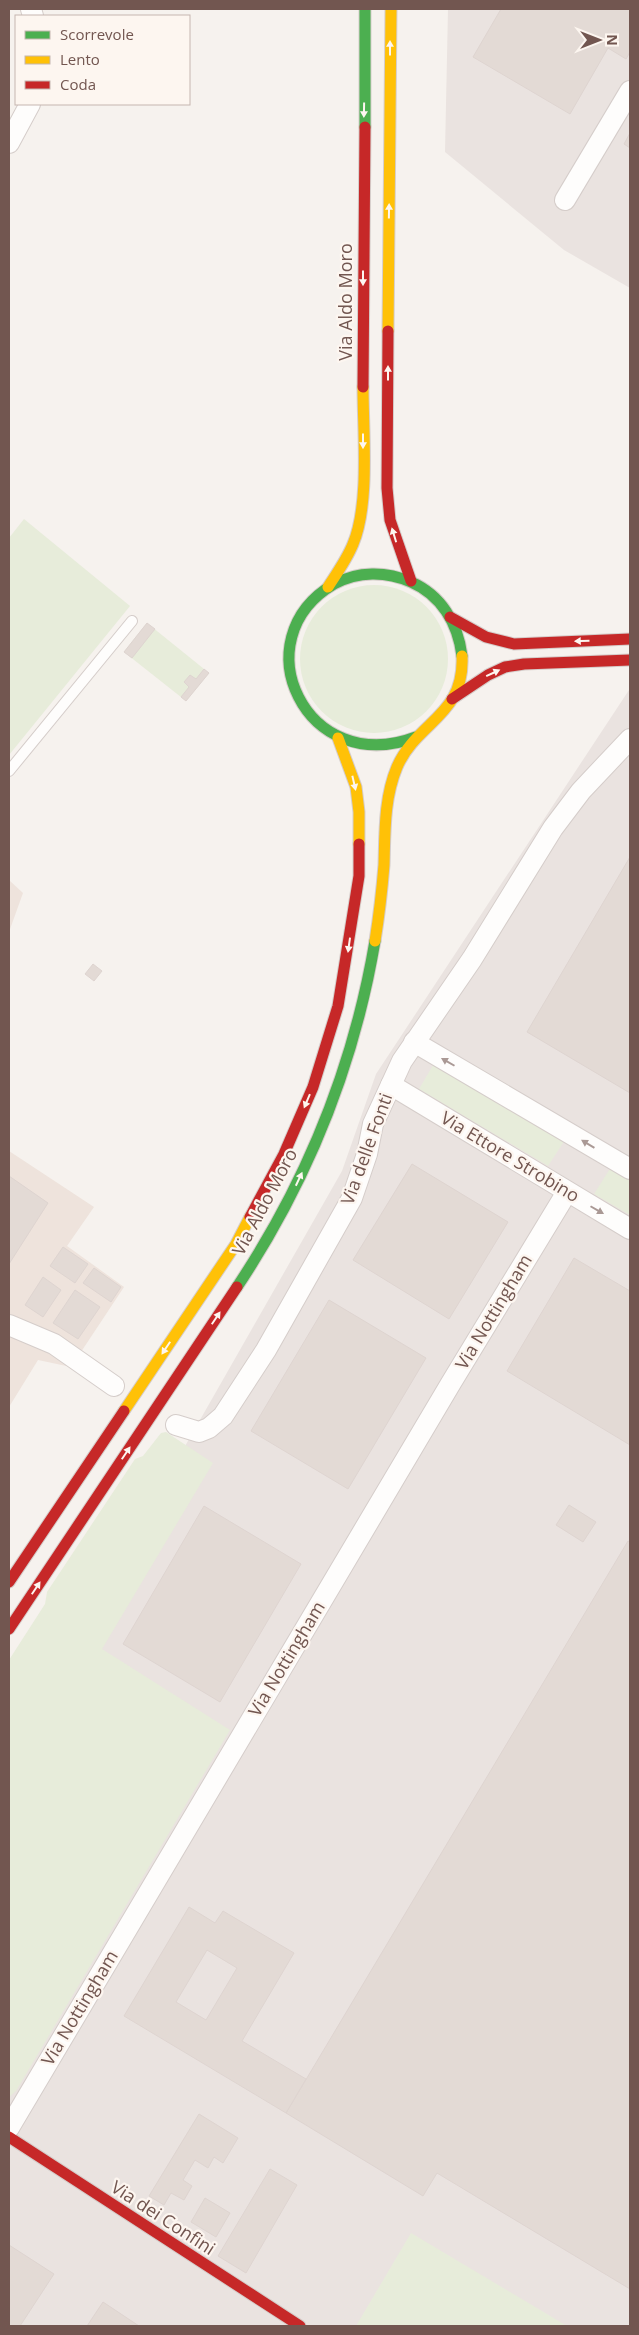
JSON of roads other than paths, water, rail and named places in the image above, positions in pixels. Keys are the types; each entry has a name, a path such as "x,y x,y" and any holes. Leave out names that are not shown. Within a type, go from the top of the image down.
{"street":[{"name":"Via Aldo Moro","path":"328,587 348,558 358,536 363,496 365,9"},
{"path":"391,9 387,488 390,520 411,580"},
{"path":"565,200 630,90"},
{"path":"9,143 29,105"},
{"path":"369,573 383,573 411,580 434,596 450,617 459,636 462,658 460,679 452,699 441,716 416,737 390,745 372,746 355,744 338,738 319,725 304,708 294,687 289,665 289,650 298,620 306,607 328,587 341,580 369,573"},
{"path":"450,617 470,630 514,644 630,639"},
{"path":"452,699 488,675 506,667 524,664 630,660"},
{"name":"Via Aldo Moro","path":"9,1629 254,1262 288,1204 310,1157 350,1056 363,1005 381,893 389,795 394,776 416,737"},
{"name":"Via Aldo Moro","path":"9,1582 236,1244 284,1154 313,1087 338,1006 359,876 360,843 357,795 352,771 338,738"},
{"name":"Via delle Fonti","path":"176,1425 199,1432 217,1422 266,1350 352,1198 367,1154 373,1124 390,1085 414,1042 472,959 553,828 599,771 630,739"},
{"path":"414,1042 630,1169"},
{"name":"Via Ettore Strobino","path":"390,1085 630,1229"},
{"name":"Via Nottingham","path":"9,2128 451,1383 567,1192"},
{"path":"9,1325 54,1344 114,1386"},
{"name":"Via dei Confini","path":"9,2137 300,2326"}],"lane":[{"path":"9,771 132,621"}]}
